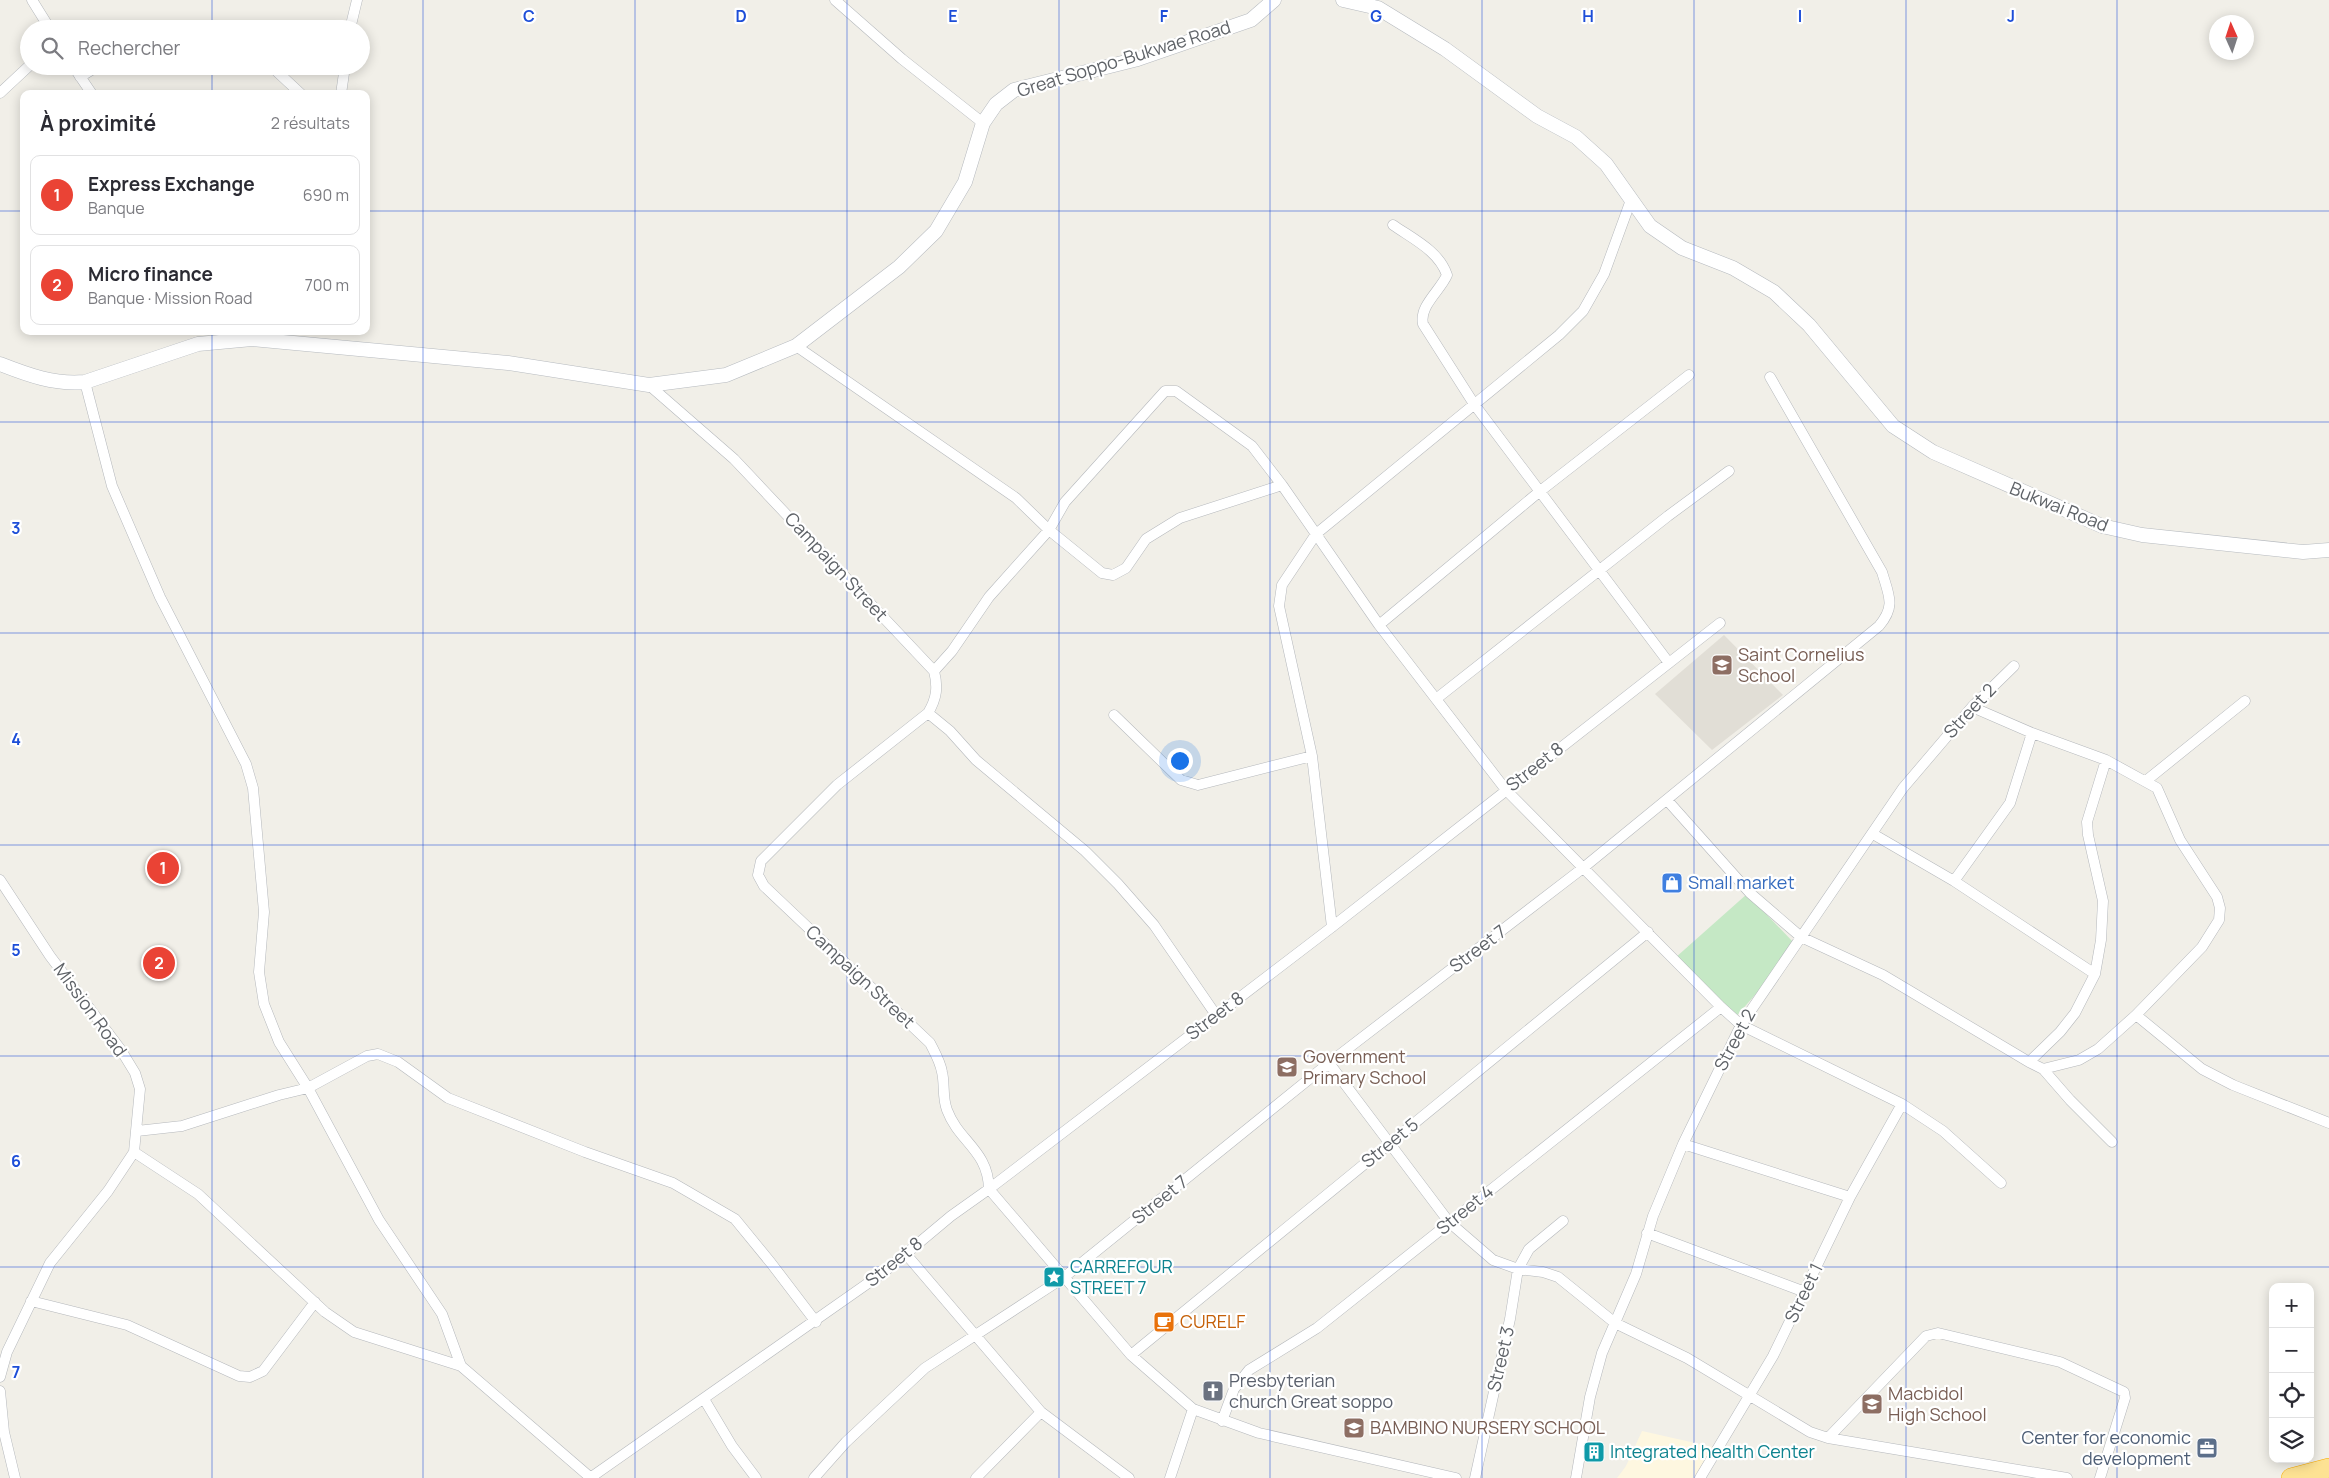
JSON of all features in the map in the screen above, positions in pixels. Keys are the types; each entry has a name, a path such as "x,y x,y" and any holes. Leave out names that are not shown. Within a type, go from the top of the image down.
{"highway":[{"path":"2292,1478 2329,1468"}],"street":[{"path":"32,0 44,20"},
{"path":"352,20 357,0"},
{"path":"834,0 902,58 983,122"},
{"name":"Great Soppo-Bukwae Road","path":"0,364 38,379 73,383 85,382 198,344 250,335 508,363 649,385 726,375 796,346 899,267 936,231 965,182 983,122 996,104 1014,90 1138,58 1251,20 1274,0"},
{"path":"1332,927 1312,756 1279,606 1282,585 1316,534 1559,335 1583,311 1604,274 1631,200 1606,164 1576,137 1537,116 1445,49 1378,8 1343,0"},
{"path":"0,93 20,74"},
{"path":"83,75 80,77 89,90"},
{"path":"281,75 297,90"},
{"path":"342,90 344,75"},
{"name":"Bukwai Road","path":"1631,200 1650,226 1682,248 1733,268 1774,292 1809,325 1893,426 1932,452 2102,526 2142,535 2303,552 2329,550"},
{"path":"1393,225 1427,248 1443,263 1447,275 1442,286 1424,308 1421,317 1423,324 1474,404 1598,572 1669,664"},
{"path":"796,346 1016,498 1049,530 1102,573 1113,575 1126,568 1146,539 1180,518 1282,485"},
{"path":"1379,625 1539,492 1689,375"},
{"name":"Street 7","path":"814,1478 846,1442 925,1368 974,1334 1063,1278 1328,1063 1583,868 1668,800 1879,626 1889,615 1890,601 1882,572 1770,377"},
{"path":"85,382 112,486 160,596 246,764 253,788 264,912 259,972 264,1004 279,1042 308,1088 380,1220 442,1314 461,1366"},
{"name":"Campaign Street","path":"649,385 734,459 934,670 938,685 936,700 928,713 837,785 761,862 758,875 764,886 930,1044 939,1059 942,1074 942,1092 947,1110 957,1128 976,1150 989,1173 989,1189 1063,1278 1131,1355 1193,1409 1222,1421 1313,1446 1456,1478"},
{"path":"934,670 952,651 989,597 1049,530 1065,502 1165,391 1176,391 1252,446 1282,485 1379,625 1506,790 1721,1007 1741,1024 1902,1104 1949,1136 2001,1183"},
{"path":"1436,699 1729,471"},
{"name":"Street 8","path":"590,1478 816,1322 884,1272 951,1216 1332,927 1720,623"},
{"name":"Street 2","path":"1576,1478 1590,1397 1602,1353 1636,1274 1647,1233 1684,1144 1741,1024 1903,788 1972,707 2014,666"},
{"path":"2147,780 2245,701"},
{"path":"1972,707 2032,733 2106,760 2147,780 2160,792 2180,840 2217,897 2220,908 2219,920 2202,947 2136,1015 2098,1049 2079,1060 2043,1069"},
{"path":"928,713 990,773 1084,851 1118,884 1154,925 1216,1015"},
{"path":"1114,715 1181,780 1198,784 1312,756"},
{"path":"1954,881 2010,803 2032,733"},
{"path":"2029,1062 2060,1032 2075,1013 2095,974 2101,940 2103,901 2088,835 2087,822 2106,760"},
{"path":"1668,800 1750,893 1801,937 1883,975 2043,1069 2070,1100 2112,1142"},
{"path":"1873,834 1954,881 2095,974"},
{"name":"Mission Road","path":"0,880 50,956 121,1050 135,1073 140,1089 134,1152"},
{"name":"Street 5","path":"1131,1355 1648,932"},
{"name":"Street 4","path":"1222,1421 1234,1389 1250,1370 1317,1328 1721,1007"},
{"path":"2136,1015 2202,1070 2233,1085 2329,1124"},
{"path":"137,1131 182,1126 279,1095 308,1088 367,1056 378,1054 398,1062 448,1098 585,1152 673,1183 735,1219 816,1322"},
{"path":"1328,1063 1391,1142 1449,1222 1493,1260 1518,1269 1543,1272 1558,1277 1615,1324 1687,1358 1810,1432 1828,1438 2067,1478"},
{"name":"Street 1","path":"1700,1478 1773,1356 1850,1197 1902,1104"},
{"path":"1684,1144 1850,1197"},
{"path":"0,1377 7,1352 50,1263 108,1191 134,1152 198,1194 325,1312 354,1332 461,1366 590,1478"},
{"path":"1518,1269 1529,1249 1563,1221"},
{"path":"1647,1233 1805,1292"},
{"path":"905,1253 1042,1412 1128,1478"},
{"name":"Street 3","path":"1474,1478 1510,1319 1518,1269"},
{"path":"31,1301 127,1325 238,1376 250,1377 263,1371 315,1302"},
{"path":"1828,1438 1926,1336 1938,1333 2052,1359 2124,1392 2125,1398 2100,1478"},
{"path":"0,1391 4,1432 15,1478"},
{"path":"704,1399 732,1446 756,1478"},
{"path":"1170,1478 1193,1409"},
{"path":"976,1478 1042,1412"}],"shaded area":[{"name":"Saint Cornelius School","path":"1724,635 1783,695 1712,750 1655,694"},
{"path":"1642,1431 1713,1447 1696,1478 1617,1478 1626,1466"}],"green space":[{"path":"1747,894 1795,944 1769,979 1733,1020 1675,958"}],"place":[{"name":"Saint Cornelius School","path":"1722,665"},
{"name":"Express Exchange","path":"163,868"},
{"name":"Small market","path":"1672,883"},
{"name":"Micro finance","path":"159,963"},
{"name":"Government Primary School","path":"1287,1067"},
{"name":"CARREFOUR STREET 7","path":"1054,1277"},
{"name":"CURELF","path":"1164,1322"},
{"name":"Presbyterian church Great soppo","path":"1213,1391"},
{"name":"Macbidol High School","path":"1872,1404"},
{"name":"BAMBINO NURSERY SCHOOL","path":"1354,1428"},
{"name":"Center for economic development","path":"2207,1448"},
{"name":"Integrated health Center","path":"1594,1452"}]}
